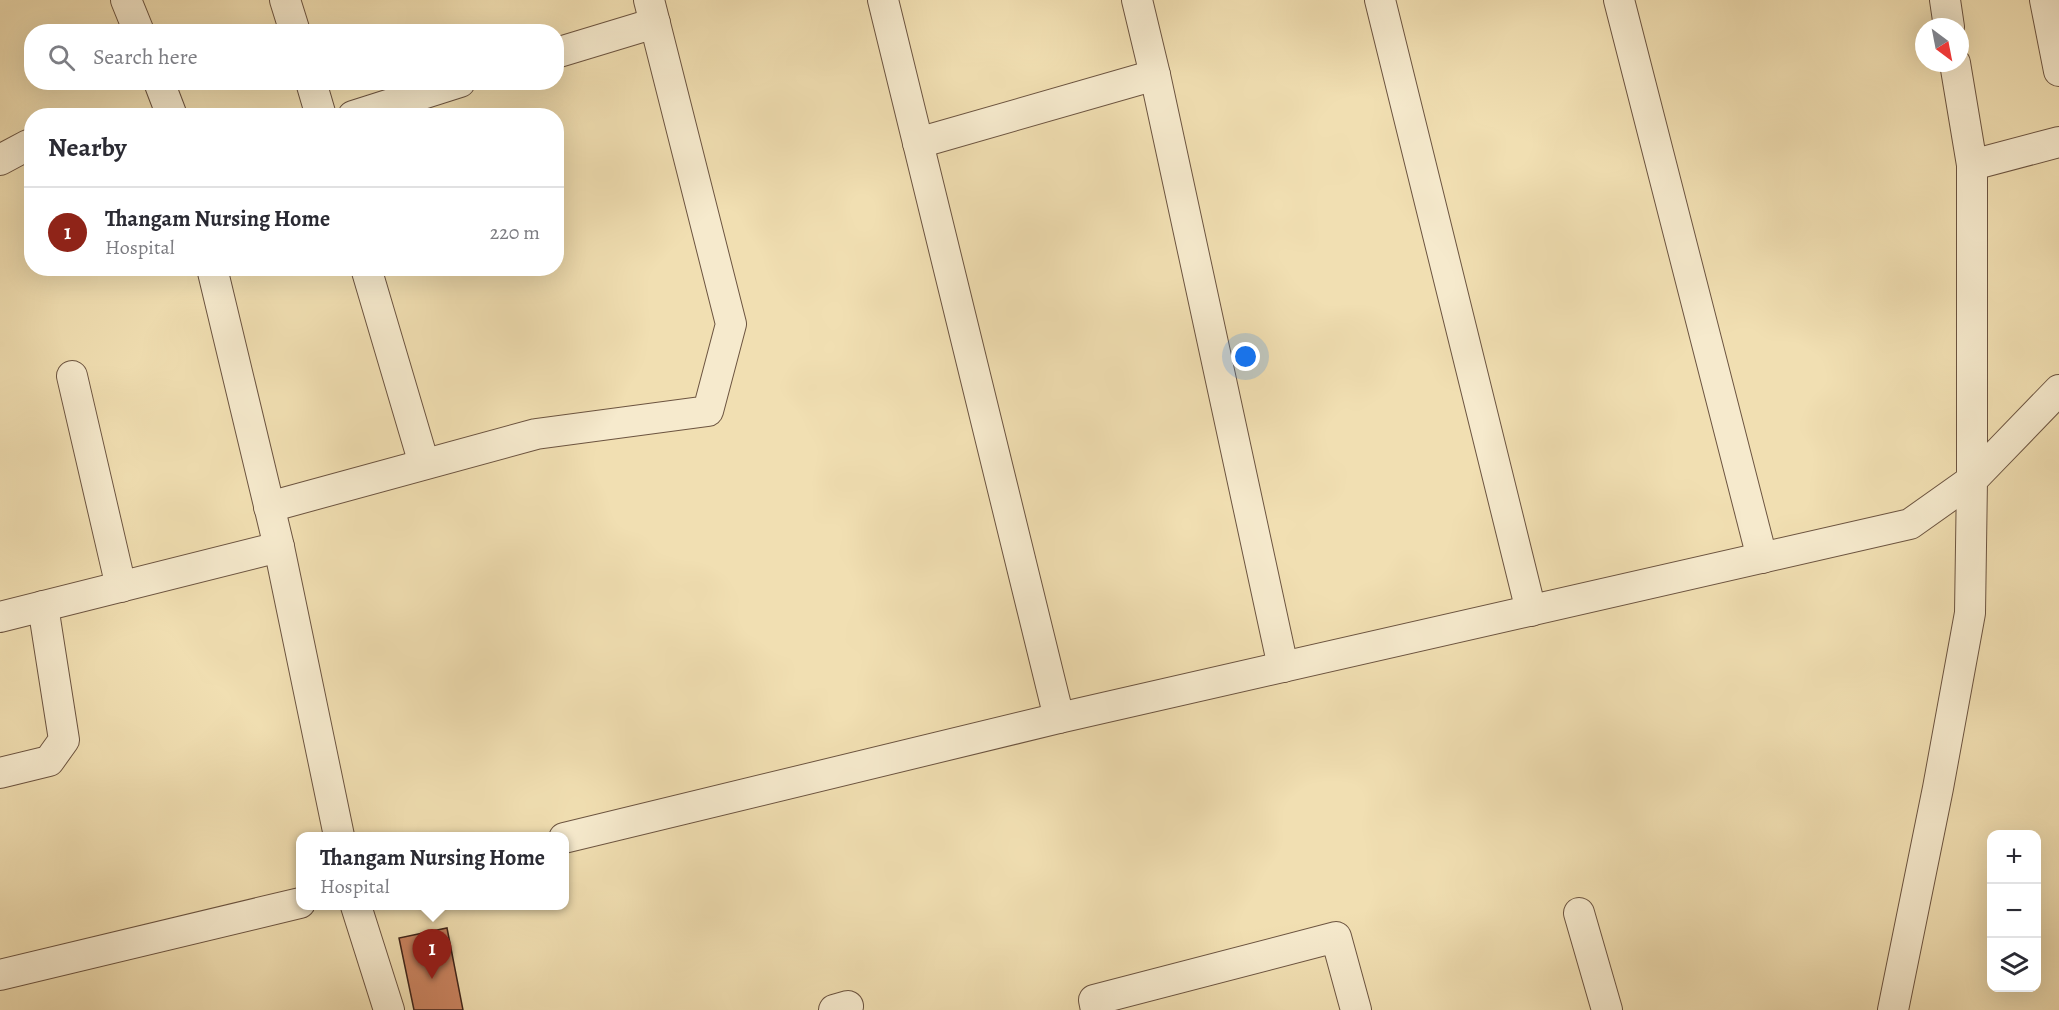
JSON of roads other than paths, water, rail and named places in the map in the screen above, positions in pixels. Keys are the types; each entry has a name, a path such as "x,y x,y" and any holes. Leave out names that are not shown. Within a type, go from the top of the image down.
{"street":[{"path":"126,0 136,24"},
{"path":"285,0 292,24"},
{"path":"884,0 1059,718"},
{"path":"1137,0 1284,667"},
{"path":"1380,0 1531,611"},
{"path":"1619,0 1762,558"},
{"path":"1945,0 1948,18"},
{"path":"2045,0 2059,71"},
{"path":"269,507 536,434 708,411 731,324 652,11 564,50"},
{"path":"1893,1010 1971,613 1972,165 1956,72"},
{"path":"918,143 1155,75"},
{"path":"162,90 169,108"},
{"path":"313,90 319,108"},
{"path":"377,108 435,90"},
{"path":"1972,165 2059,142"},
{"path":"0,160 24,147"},
{"path":"214,276 279,547 338,832"},
{"path":"368,276 424,464"},
{"path":"72,376 122,587"},
{"path":"569,837 1059,718 1910,524 1972,480 2059,390"},
{"path":"0,617 279,547"},
{"path":"0,774 49,761 64,740 43,606"},
{"path":"0,975 296,904"},
{"path":"357,910 389,1010"},
{"path":"1579,913 1607,1010"},
{"path":"1096,1010 1094,1000 1336,937 1356,1010"}],"place":[{"name":"Thangam Nursing Home","path":"432,979"}]}
